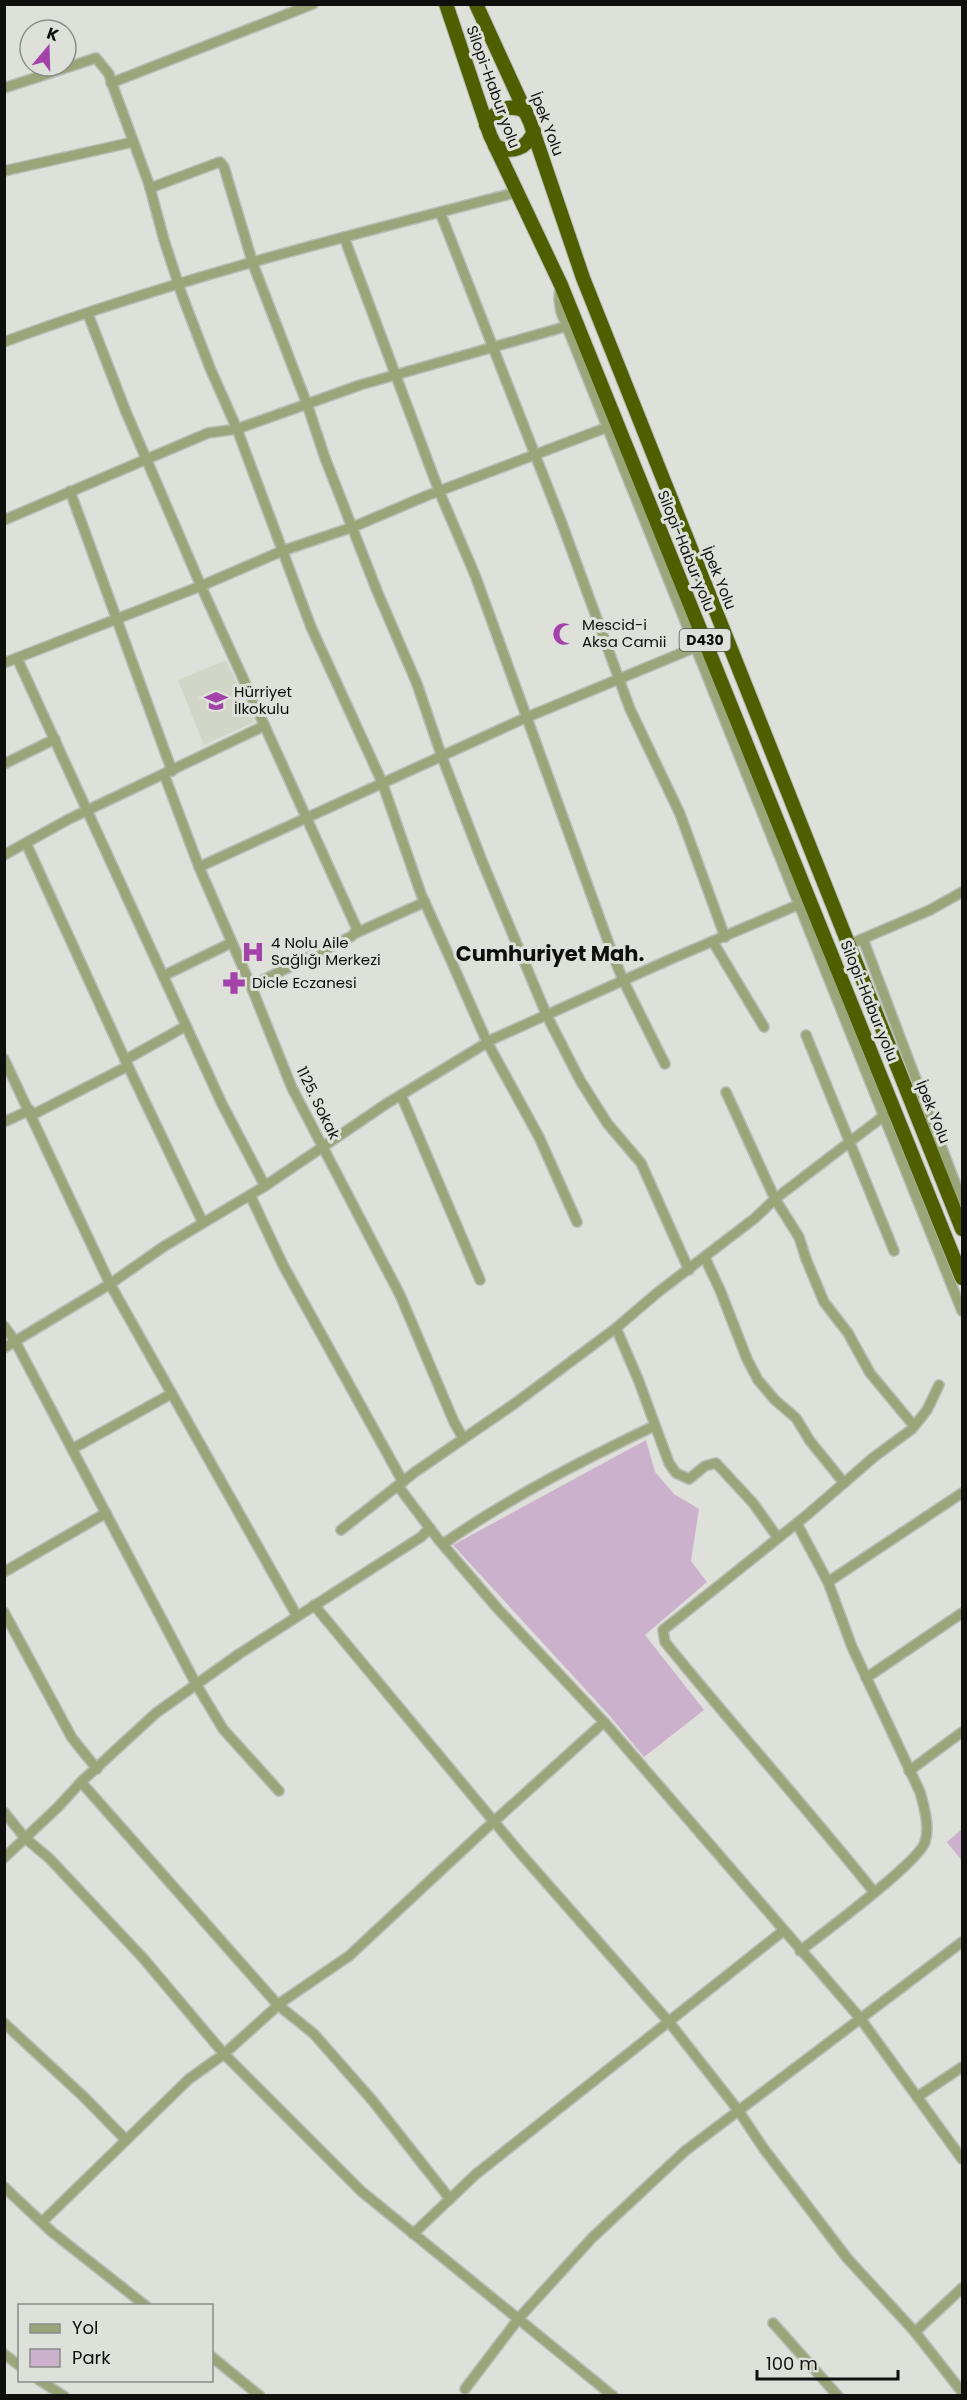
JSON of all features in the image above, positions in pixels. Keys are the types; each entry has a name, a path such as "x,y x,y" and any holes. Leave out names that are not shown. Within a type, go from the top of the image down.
{"highway":[{"name":"Silopi-Habur yolu","path":"446,4 486,125 561,285 572,325 761,778 963,1278"},
{"name":"İpek Yolu","path":"476,4 534,131 583,278 778,771 963,1229"},
{"path":"486,125 496,112 502,109 514,107 526,112"},
{"path":"495,146 506,150 518,148 528,142 534,131"},
{"path":"761,778 778,771"}],"street":[{"path":"111,83 313,4"},
{"path":"4,88 96,58 109,74 150,188 179,284 210,368 237,429 311,627 382,782 425,902 488,1042 539,1137 577,1222"},
{"path":"4,171 133,142"},
{"path":"150,188 220,162 224,167 254,264 325,458 377,591 417,684 482,861 547,1016 580,1080 607,1123 641,1163 689,1270"},
{"path":"4,342 179,284 344,237 518,192"},
{"path":"440,212 561,521 630,709 680,814 725,937"},
{"path":"344,237 439,491 475,575 525,718 623,981 664,1064"},
{"path":"88,314 146,459 201,586 354,922 356,933"},
{"path":"4,520 208,433 237,429 396,375 572,325 608,427 963,1311"},
{"path":"4,663 201,586 282,551 353,527 439,491 608,427"},
{"name":"1125. Sokak","path":"70,492 118,619 199,867 292,1088 400,1295 463,1438"},
{"path":"199,867 525,718 696,647"},
{"path":"17,658 89,810 222,1104 265,1186"},
{"path":"4,855 89,810 264,726"},
{"path":"4,764 55,739"},
{"path":"26,843 127,1063 204,1223"},
{"path":"848,945 930,910 963,892"},
{"path":"251,986 356,933 425,902"},
{"path":"4,1347 110,1284 324,1148 401,1095 488,1042 800,904"},
{"path":"863,939 963,1202"},
{"path":"713,942 764,1027"},
{"path":"163,976 231,943"},
{"path":"4,1122 31,1112 127,1063 186,1026"},
{"path":"806,1035 894,1251"},
{"path":"4,1059 31,1112 110,1284 297,1616"},
{"path":"726,1092 775,1199 799,1237 824,1302 848,1333 870,1373 914,1426"},
{"path":"401,1095 480,1280"},
{"path":"341,1530 400,1484 514,1404 616,1328 755,1218 775,1199 885,1115"},
{"path":"250,1195 288,1276 400,1484 430,1528 498,1609 604,1722 860,2018 963,2159"},
{"path":"705,1258 758,1380 796,1418 810,1441 843,1484"},
{"path":"4,1326 15,1341 196,1684 223,1729 279,1791"},
{"path":"616,1328 638,1379 669,1463 676,1473 689,1479 705,1466 716,1463 753,1503 778,1538"},
{"path":"874,1892 814,1817 713,1701 663,1637 663,1630 797,1524 914,1426 927,1410 939,1385"},
{"path":"72,1449 171,1394"},
{"path":"443,1544 475,1522 578,1462 654,1426"},
{"path":"828,1582 963,1494"},
{"path":"4,1572 106,1513"},
{"path":"797,1524 828,1582 866,1678 920,1792 924,1809 925,1842 909,1862 800,1951"},
{"path":"4,1858 81,1782 156,1713 430,1528"},
{"path":"314,1605 495,1821 669,2022 738,2110 764,2150 847,2258 915,2331 963,2392"},
{"path":"4,1612 72,1738 97,1769"},
{"path":"866,1678 963,1613"},
{"path":"42,2222 189,2079 224,2054 278,2006 350,1956 604,1722"},
{"path":"909,1771 963,1732"},
{"path":"81,1782 278,2006 321,2042 372,2100 450,2199"},
{"path":"4,1812 25,1838 49,1858 143,1958 224,2054 361,2191 613,2396"},
{"path":"413,2234 475,2175 783,1931"},
{"path":"465,2389 519,2318 592,2238 685,2151 963,1942"},
{"path":"4,2024 84,2097 126,2140"},
{"path":"917,2097 963,2067"},
{"path":"4,2187 42,2222 144,2304"},
{"path":"915,2331 963,2288"},
{"path":"772,2323 838,2396"},
{"path":"4,2354 18,2364"},
{"path":"213,2358 260,2396"},
{"path":"42,2382 64,2396"}],"shaded area":[{"name":"Hürriyet İlkokulu","path":"226,660 255,722 204,745 178,680"}],"green space":[{"path":"646,1440 655,1472 674,1494 699,1509 691,1561 707,1582 645,1635 704,1710 644,1757 610,1716 453,1545"},
{"path":"962,1829 962,1861 947,1842"}],"place":[{"name":"Mescid-i Aksa Camii","path":"564,634"},
{"name":"Hürriyet İlkokulu","path":"216,701"},
{"name":"4 Nolu Aile Sağlığı Merkezi","path":"253,952"},
{"name":"Dicle Eczanesi","path":"234,983"}],"district":[{"name":"Cumhuriyet Mah.","path":"550,954"}]}
